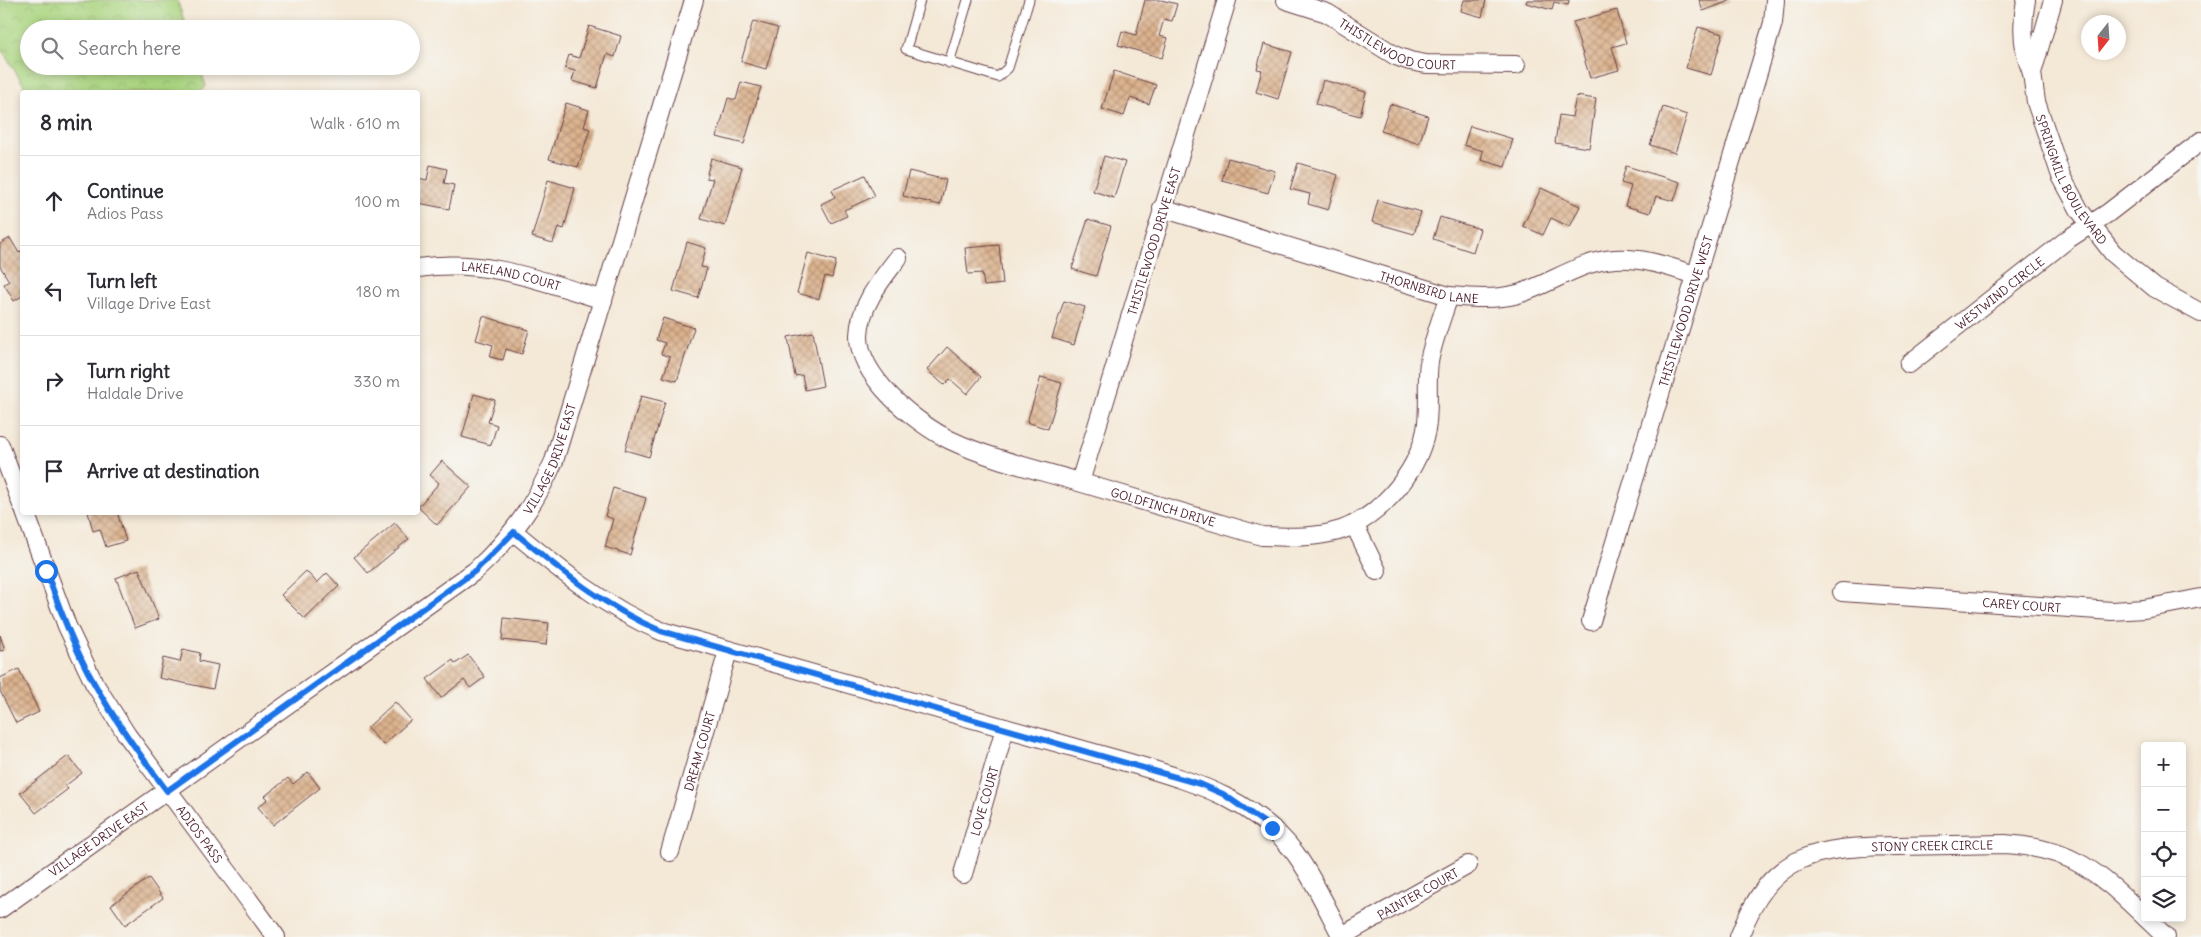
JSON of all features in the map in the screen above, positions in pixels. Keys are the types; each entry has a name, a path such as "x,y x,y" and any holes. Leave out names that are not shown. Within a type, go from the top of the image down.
{"street":[{"name":"VILLAGE DRIVE EAST","path":"0,909 475,571 514,532 532,508 554,461 694,0"},
{"name":"THISTLEWOOD DRIVE EAST","path":"1080,482 1227,0"},
{"name":"THISTLEWOOD COURT","path":"1286,0 1327,13 1396,56 1410,61 1426,64 1516,66"},
{"name":"THISTLEWOOD DRIVE WEST","path":"1591,621 1698,276 1773,23 1775,0"},
{"path":"2026,0 2023,14 2024,54 2032,73"},
{"name":"SPRINGMILL BOULEVARD","path":"2053,0 2032,73 2036,102 2053,158 2080,211 2114,253 2155,288 2201,313"},
{"name":"WESTWIND CIRCLE","path":"1909,364 2068,239 2090,225 2201,142"},
{"name":"THORNBIRD LANE","path":"1162,208 1449,296 1483,299 1518,294 1592,263 1617,258 1648,261 1698,276"},
{"name":"GOLDFINCH DRIVE","path":"898,258 874,290 861,322 859,335 864,360 884,389 919,420 948,439 996,458 1262,536 1294,538 1331,533 1354,524 1378,508 1398,487 1416,457 1425,432 1429,362 1449,296"},
{"name":"LAKELAND COURT","path":"420,268 453,265 493,267 603,300"},
{"path":"0,445 20,500"},
{"name":"ADIOS PASS","path":"26,515 67,626 94,683 126,735 276,937"},
{"path":"1354,524 1377,571"},
{"path":"514,532 607,604 632,619 661,631 1200,784 1223,794 1272,828 1295,854 1321,896 1341,937"},
{"name":"CAREY COURT","path":"1842,592 2112,611 2144,609 2201,598"},
{"name":"DREAM COURT","path":"670,852 728,651"},
{"name":"LOVE COURT","path":"963,874 1005,728"},
{"name":"STONY CREEK CIRCLE","path":"1739,937 1746,919 1762,890 1786,868 1811,854 1854,846 2005,844 2028,845 2050,850 2072,858 2092,870 2141,914"},
{"name":"PAINTER COURT","path":"1341,937 1468,865"},
{"name":"STONY CREEK CIRCLE","path":"2150,922 2166,937"}],"lane":[{"path":"920,0 906,50 998,77 1008,68 1029,0"},
{"path":"949,63 968,0"}],"green space":[{"path":"0,0 177,0 184,20 20,20 20,75 202,75 206,86 203,90 27,90 0,47"}],"building":[{"path":"1145,0 1161,0 1177,4 1172,21 1164,19 1159,36 1168,38 1162,58 1118,45 1122,31 1136,35"},
{"path":"1464,0 1486,0 1482,17 1461,11"},
{"path":"1527,0 1569,0 1568,5 1554,2 1552,10 1526,3"},
{"path":"1699,0 1732,0 1703,11"},
{"path":"1617,10 1626,43 1612,47 1619,70 1590,78 1573,22"},
{"path":"753,21 778,28 766,69 741,62"},
{"path":"589,26 621,36 615,57 607,54 597,88 572,81 575,71 565,68 569,55 579,58"},
{"path":"1698,27 1723,34 1711,75 1686,68"},
{"path":"1264,44 1292,52 1278,99 1256,92 1262,70 1257,69"},
{"path":"1114,71 1156,85 1149,104 1130,98 1124,116 1102,109"},
{"path":"1323,80 1366,92 1360,116 1316,104"},
{"path":"741,82 761,87 744,144 717,137 728,98 736,100"},
{"path":"1576,96 1596,99 1589,148 1555,143 1559,115 1572,117"},
{"path":"566,103 589,110 584,127 590,129 578,167 549,159"},
{"path":"1390,104 1428,116 1419,144 1381,131"},
{"path":"1663,107 1687,115 1675,153 1650,145"},
{"path":"1470,126 1513,139 1505,167 1481,160 1483,151 1464,145"},
{"path":"1104,156 1125,162 1114,198 1093,191"},
{"path":"711,158 742,167 725,226 701,219 713,179 706,178"},
{"path":"1228,158 1275,171 1268,193 1222,180"},
{"path":"1298,163 1338,175 1328,210 1308,204 1310,194 1290,189"},
{"path":"430,165 447,169 444,183 454,185 449,209 420,203 420,178 427,180"},
{"path":"1626,166 1680,182 1674,201 1656,196 1650,213 1625,206 1631,186 1621,183"},
{"path":"909,171 946,180 940,205 903,196"},
{"path":"865,175 875,196 844,210 847,216 831,223 821,204 835,197 832,190"},
{"path":"548,180 575,188 564,229 558,227 553,243 532,237"},
{"path":"1541,188 1580,206 1570,227 1551,218 1543,235 1523,226"},
{"path":"1378,200 1421,212 1414,234 1372,222"},
{"path":"1440,217 1480,229 1473,252 1433,239"},
{"path":"1088,219 1111,226 1096,276 1072,269"},
{"path":"10,238 20,252 20,297 14,301 4,284 9,281 0,266 0,244"},
{"path":"687,242 706,248 701,267 707,268 698,298 673,291"},
{"path":"999,245 1003,284 984,286 982,273 968,274 965,248"},
{"path":"808,253 836,261 832,278 825,276 819,299 797,293"},
{"path":"1064,301 1085,307 1074,345 1052,338"},
{"path":"483,316 529,330 522,354 506,349 503,360 490,357 493,345 476,340"},
{"path":"663,318 694,328 677,381 663,377 670,357 661,354 665,343 656,340"},
{"path":"813,332 823,386 805,390 802,375 795,376 788,337"},
{"path":"947,347 981,377 967,394 950,379 944,385 927,370"},
{"path":"1041,377 1062,383 1048,429 1027,422"},
{"path":"474,394 495,400 488,422 497,425 491,445 462,437"},
{"path":"641,396 665,402 649,457 625,450"},
{"path":"442,461 471,487 437,525 420,509 420,505 439,483 430,475"},
{"path":"613,488 646,498 630,555 605,547 613,519 605,516"},
{"path":"89,515 118,515 126,541 106,547 100,529 93,531"},
{"path":"395,523 409,539 368,573 354,557"},
{"path":"139,569 159,619 135,628 116,578"},
{"path":"306,571 317,583 327,573 339,586 305,619 281,595"},
{"path":"504,618 549,623 546,645 502,640"},
{"path":"0,635 5,650 0,651"},
{"path":"183,649 200,653 199,661 218,665 213,689 159,678 163,658 180,662"},
{"path":"468,655 485,677 470,688 464,680 441,698 427,679 453,660 455,664"},
{"path":"19,669 39,712 16,723 0,691 0,678"},
{"path":"395,702 411,720 383,745 367,728"},
{"path":"68,756 82,773 65,786 68,789 36,813 20,793"},
{"path":"308,772 320,788 273,825 258,807 268,799 265,796 288,778 293,784"},
{"path":"149,878 163,898 125,925 111,905"}],"route":[{"path":"46,571 67,626 94,683 126,735 167,791 475,571 514,532 607,604 632,619 661,631 1200,784 1223,794 1272,828"}]}
